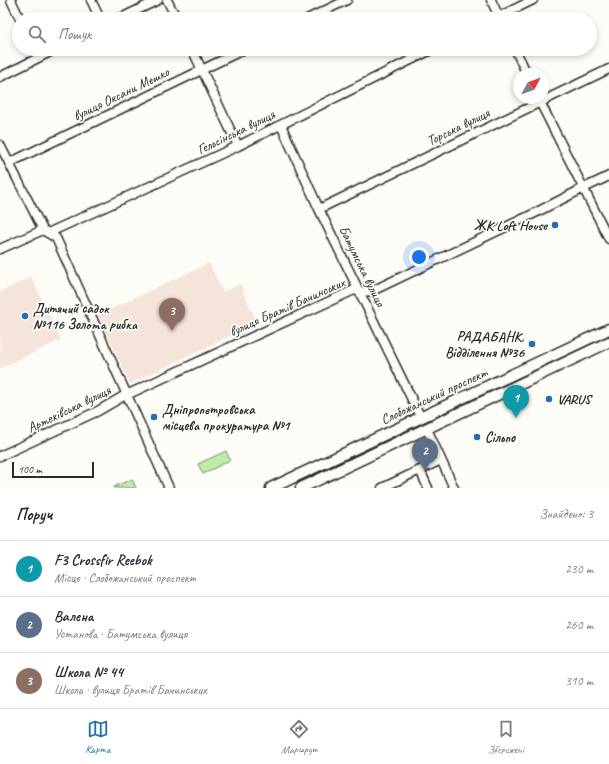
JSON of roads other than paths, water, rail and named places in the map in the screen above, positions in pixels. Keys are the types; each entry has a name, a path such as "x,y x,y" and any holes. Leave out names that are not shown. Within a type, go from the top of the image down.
{"main road":[{"name":"Слобожанський проспект","path":"271,488 609,329"},
{"name":"Слобожанський проспект","path":"301,488 609,342"}],"street":[{"path":"11,0 17,12"},
{"path":"90,0 96,12"},
{"path":"133,12 158,0"},
{"path":"167,0 173,12"},
{"path":"322,12 347,0"},
{"path":"491,0 496,12"},
{"path":"510,12 533,0"},
{"path":"0,77 43,56"},
{"path":"196,56 238,146"},
{"name":"вулиця Оксани Мешко","path":"9,163 230,56"},
{"name":"Гельсінська вулиця","path":"0,249 46,232 238,146 419,56"},
{"path":"518,56 524,68"},
{"name":"Торська вулиця","path":"549,96 609,69"},
{"name":"Торська вулиця","path":"319,209 531,104"},
{"path":"541,104 609,239"},
{"name":"Батумська вулиця","path":"281,125 319,209 421,418"},
{"path":"0,145 46,232 56,238 169,488"},
{"name":"вулиця Братів Бачинських","path":"127,395 354,290 360,292 372,290 533,214 609,176"},
{"name":"Артеківська вулиця","path":"0,456 127,395"},
{"path":"427,429 454,488"},
{"path":"382,488 441,460"},
{"path":"420,470 428,488"}],"place":[{"name":"ЖК Loft House","path":"555,225"},
{"name":"Дитячий садок №116 Золота рибка","path":"25,316"},
{"name":"Школа № 44","path":"172,331"},
{"name":"РАДАБАНК, Відділення №36","path":"532,344"},
{"name":"VARUS","path":"549,399"},
{"name":"Дніпропетровська місцева прокуратура №1","path":"154,417"},
{"name":"F3 Crossfir Reebok","path":"516,418"},
{"name":"Сільпо","path":"477,437"},
{"name":"Валена","path":"425,471"}]}
